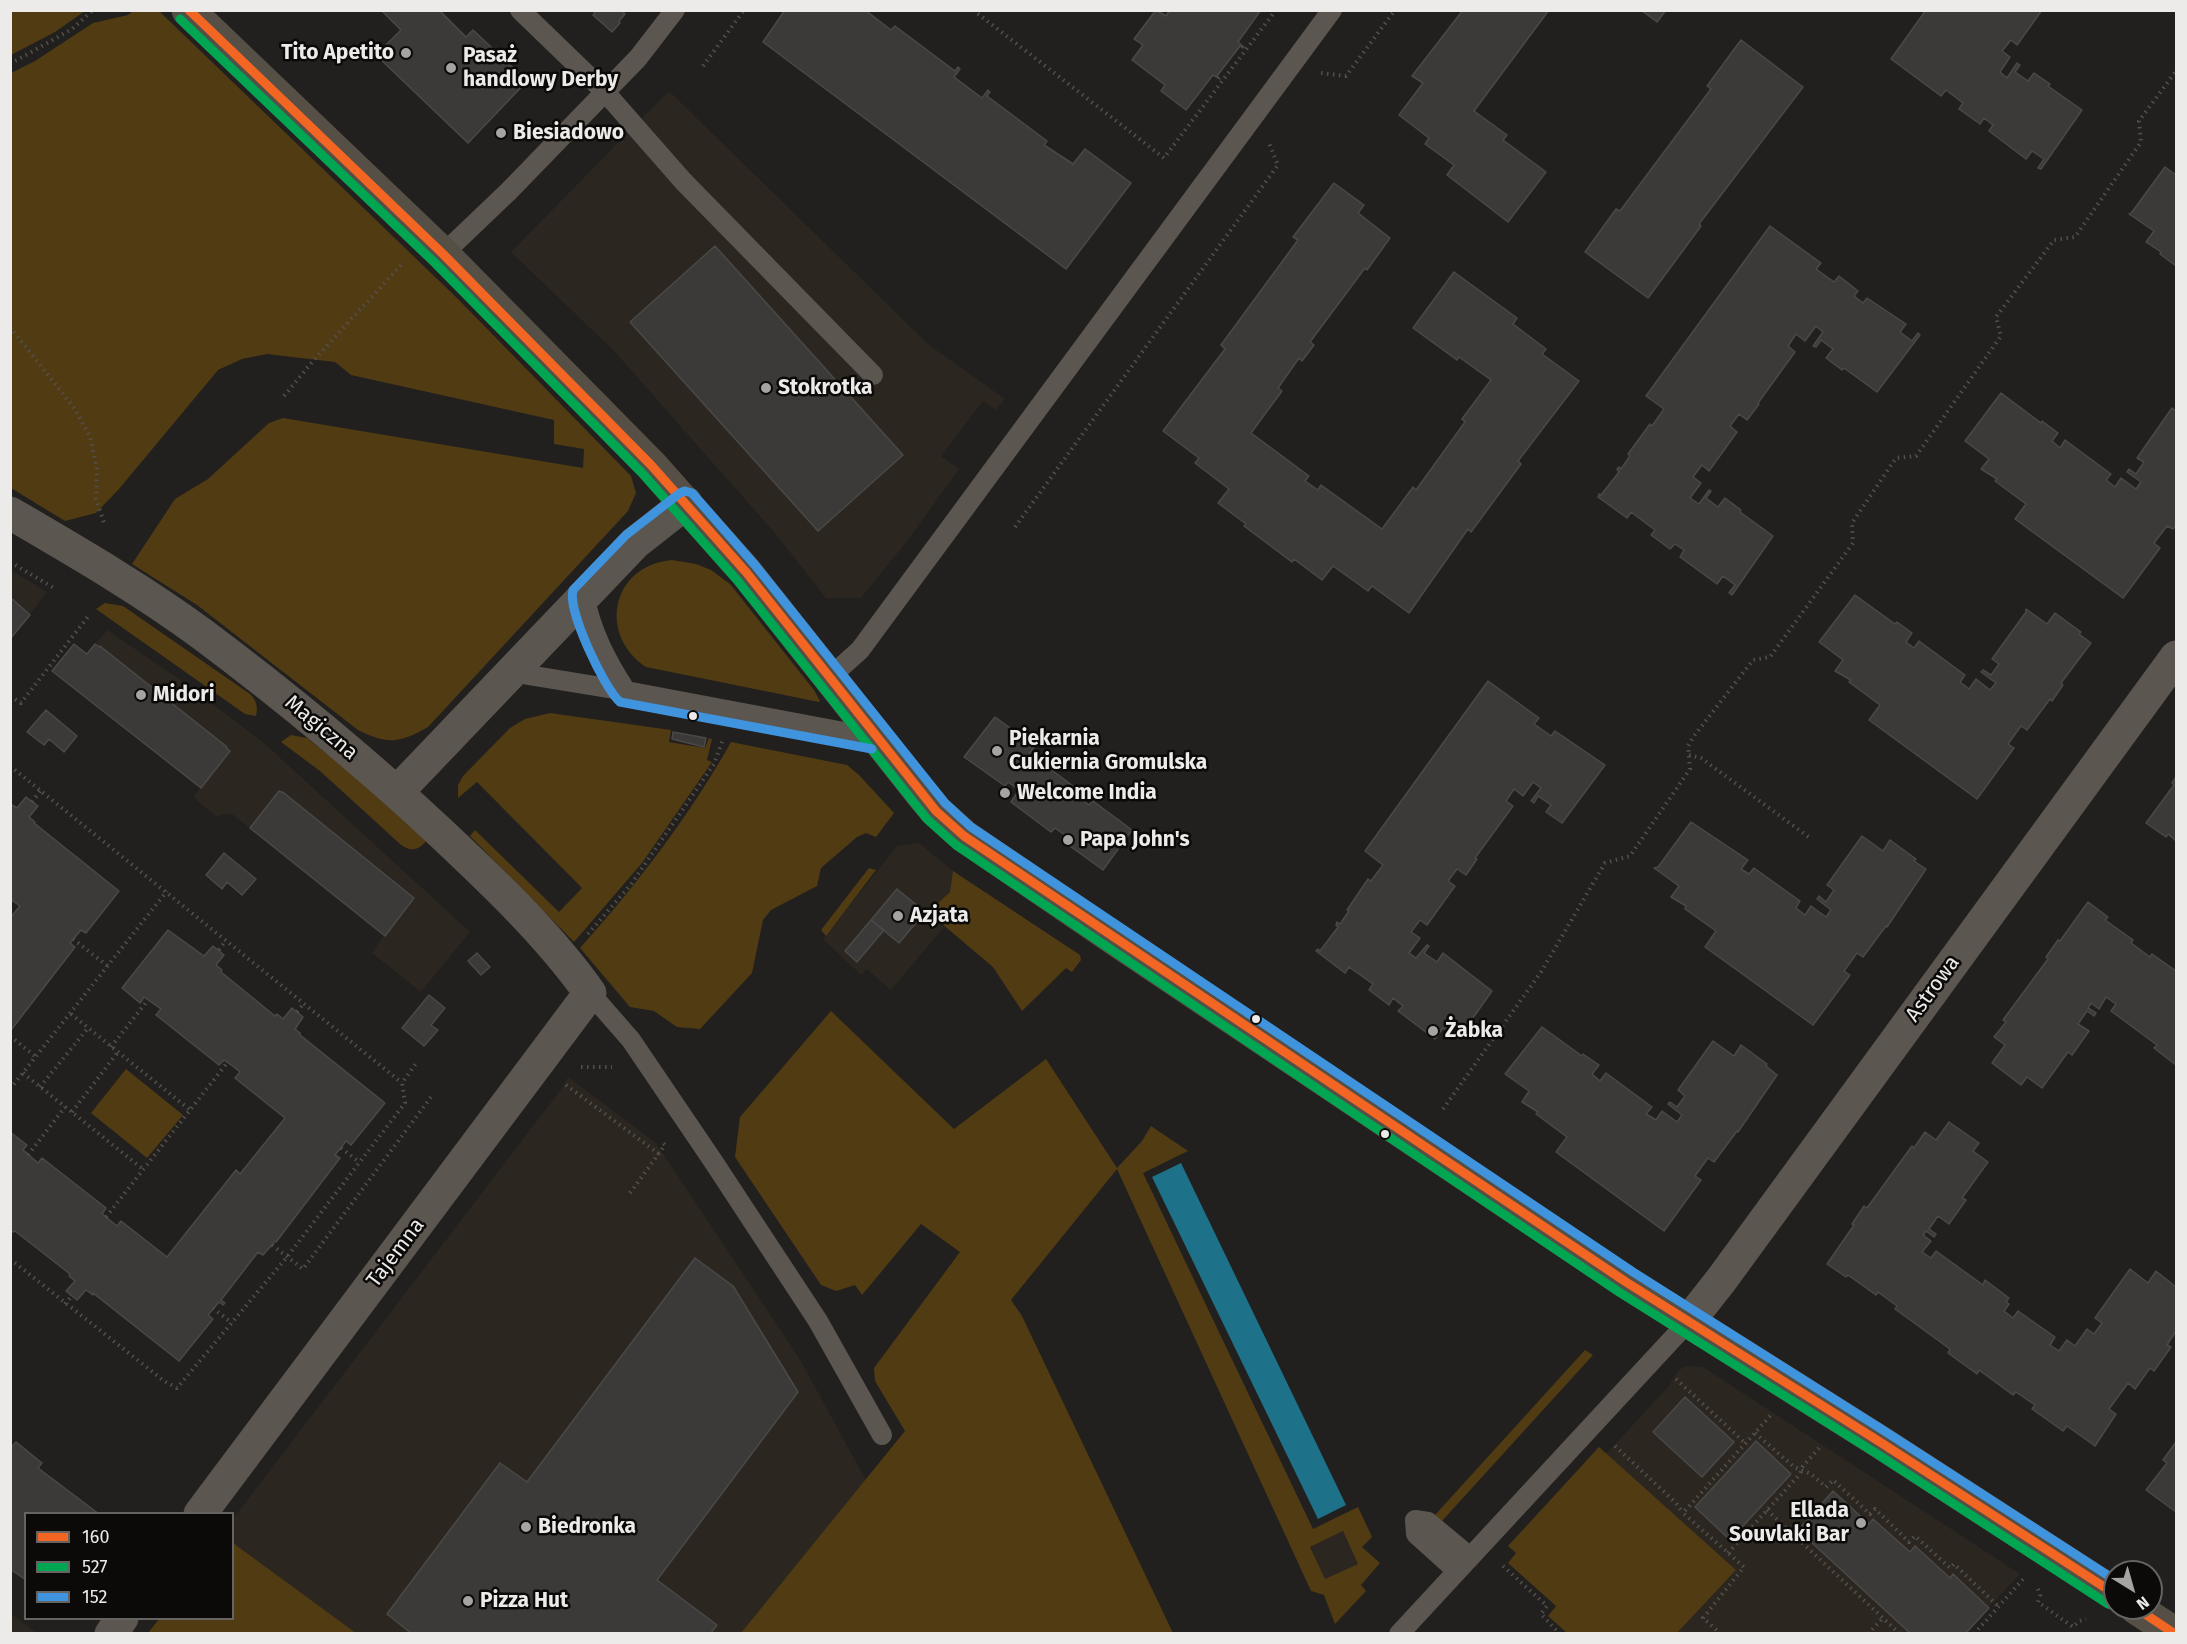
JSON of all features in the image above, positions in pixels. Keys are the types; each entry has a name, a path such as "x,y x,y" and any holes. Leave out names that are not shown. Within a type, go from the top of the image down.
{"street":[{"path":"188,10 434,246 686,503 746,572 936,811 964,836 1626,1282 2103,1586"},
{"path":"397,792 635,543 686,503"},
{"name":"Magiczna","path":"10,513 98,565 200,633 291,703 397,792 470,860 565,959 590,993"},
{"name":"Astrowa","path":"1689,1321 2176,657"},
{"name":"Tajemna","path":"201,1512 590,993"},
{"path":"111,1634 121,1620"},
{"path":"2154,1620 2176,1634"}],"lane":[{"path":"520,10 605,92 683,181 873,375"},
{"path":"434,246 509,191 638,58 675,10"},
{"path":"830,677 860,650 1332,10"},
{"path":"584,595 588,616 598,643 610,668 626,691"},
{"path":"510,672 626,691 877,738"},
{"path":"590,993 631,1040 713,1161 818,1320 882,1435"},
{"path":"1399,1634 1689,1321"}],"path":[{"path":"10,63 72,29 93,10"},
{"path":"703,66 744,10"},
{"path":"973,10 1164,158 1276,10"},
{"path":"1319,73 1346,76 1395,10"},
{"path":"1443,1109 1541,972 1605,863 1630,855 1690,769 1688,746 1694,736 1753,660 1770,657 1853,543 1852,523 1896,458 1916,456 2001,336 1996,317 2055,240 2075,237 2141,142 2139,121 2176,71"},
{"path":"1016,527 1278,165 1266,135"},
{"path":"284,396 313,361 434,246"},
{"path":"10,327 74,408 90,436 97,469 96,498 102,521 109,531"},
{"path":"10,562 54,588"},
{"path":"10,696 21,703 90,614"},
{"path":"565,959 632,883 714,764 725,735"},
{"path":"1689,755 1701,758 1810,838"},
{"path":"10,766 402,1083 405,1103 287,1257 177,1388 164,1381 10,1259"},
{"path":"32,802 41,790"},
{"path":"10,1089 167,891"},
{"path":"73,939 109,967"},
{"path":"219,950 226,940"},
{"path":"111,1047 148,1000"},
{"path":"297,1012 304,1003"},
{"path":"71,1014 190,1110"},
{"path":"40,1087 88,1028"},
{"path":"10,1036 36,1057"},
{"path":"72,1112 118,1052"},
{"path":"402,1083 417,1062"},
{"path":"106,1217 227,1063"},
{"path":"576,1067 611,1066 618,1076"},
{"path":"23,1073 144,1170"},
{"path":"557,1078 659,1154"},
{"path":"272,1245 303,1269 431,1097"},
{"path":"28,1155 65,1107"},
{"path":"630,1193 665,1145 658,1135"},
{"path":"341,1148 359,1162"},
{"path":"65,1304 72,1296"},
{"path":"213,1308 232,1323"},
{"path":"1669,1373 1745,1443"},
{"path":"1683,1512 1776,1408"},
{"path":"1592,1425 1744,1567 1703,1618 1720,1634"},
{"path":"1755,1433 1794,1467 1811,1474 1826,1488 1833,1479 1870,1514 1875,1509 1910,1542 1915,1536 1950,1568 1954,1564 1999,1607"},
{"path":"1728,1553 1826,1440"},
{"path":"1767,1510 1900,1634"},
{"path":"1500,1564 1547,1606 1540,1614 1560,1634"},
{"path":"1974,1634 2030,1572"},
{"path":"1868,1634 1883,1618"}],"shaded area":[{"path":"11,10 85,11 55,32 11,55"},
{"path":"158,10 458,299 631,476 636,493 628,511 428,727 401,739 386,740 358,730 197,605 132,564 175,499 208,479 269,423 283,418 583,468 584,449 554,444 554,420 351,375 335,362 267,354 242,359 218,370 119,489 96,513 65,521 11,488 11,73 35,61 93,23 128,15 133,11"},
{"path":"669,91 929,345 1005,399 996,410 983,401 941,456 959,469 908,540 861,598 826,598 774,532 614,351 511,252"},
{"path":"672,560 696,564 711,570 730,584 814,690 820,701 646,667 631,653 621,637 617,620 618,603 624,587 636,574 652,565"},
{"path":"11,570 47,592 11,639"},
{"path":"105,603 123,606 250,694 256,704 256,716 245,714 96,609"},
{"path":"107,630 182,681 264,743 470,932 421,992 372,953 384,935 232,814 217,817 193,797 200,788 52,671 74,644 87,654"},
{"path":"550,713 671,730 669,742 705,748 709,738 712,739 707,760 712,762 642,863 574,942 470,836 475,830 559,912 582,888 477,782 458,798 458,785 463,776 510,728 525,719"},
{"path":"291,735 307,738 347,770 426,841 414,849 400,844 320,771 281,742"},
{"path":"731,742 847,765 894,813 876,837 866,833 857,837 821,868 817,886 771,910 763,920 752,973 700,1029 677,1027 654,1011 630,1007 580,948 661,849 698,796"},
{"path":"919,843 953,871 950,892 928,912 944,927 891,990 867,969 861,975 823,939 897,846"},
{"path":"869,868 876,870 826,936 821,930"},
{"path":"953,871 1080,955 1081,960 1072,972 1066,968 1022,1011 993,967 928,912 950,892"},
{"path":"831,1011 954,1129 1046,1059 1117,1168 1142,1141 1151,1126 1188,1151 1143,1173 1313,1529 1358,1507 1372,1537 1362,1547 1380,1563 1361,1585 1366,1591 1335,1624 1324,1595 1311,1591 1117,1169 1011,1300 1022,1316 1173,1633 741,1633 905,1431 875,1381 874,1368 960,1252 921,1224 862,1295 855,1285 836,1291 821,1285 735,1157 740,1117","holes":["1343,1531 1358,1564 1325,1579 1310,1547"]},
{"path":"126,1069 183,1115 147,1158 91,1113"},
{"path":"568,1077 656,1143 799,1358 866,1480 741,1633 356,1633 234,1544 234,1517 562,1088"},
{"path":"1585,1350 1593,1355 1442,1521 1435,1515"},
{"path":"1687,1366 1703,1367 2020,1574 1965,1633 1677,1633 1736,1570 1606,1454 1668,1387 1679,1370"},
{"path":"1599,1447 1736,1570 1677,1633 1567,1633 1548,1616 1556,1606 1508,1563 1516,1553 1508,1546"},
{"path":"1343,1531 1358,1564 1325,1580 1310,1547"},
{"path":"234,1544 356,1633 148,1633 158,1620 234,1620"},
{"path":"11,1614 37,1633 11,1633"}],"water":[{"path":"1181,1163 1346,1505 1318,1519 1152,1177"}],"building":[{"name":"Pasaż handlowy Derby","path":"381,10 439,10 466,37 473,30 527,81 468,143 376,55 401,30"},
{"path":"593,10 621,10 625,14 612,32 593,15 595,13"},
{"path":"785,10 865,10 891,30 895,26 955,71 958,67 960,69 954,77 982,98 988,90 990,92 987,96 1047,141 1044,145 1073,164 1085,149 1131,183 1066,269 763,42"},
{"path":"1156,10 1166,16 1170,10 1261,10 1238,42 1244,47 1240,46 1217,76 1220,79 1213,75 1186,110 1161,91 1165,85 1132,60 1143,45 1134,39"},
{"path":"1463,10 1549,10 1474,111 1507,135 1503,140 1546,172 1508,222 1447,175 1454,165 1425,144 1429,138 1399,115 1423,83 1412,76"},
{"path":"1641,10 1666,10 1657,22"},
{"path":"1926,10 2042,10 2017,45 2011,40 2002,51 2010,57 2000,72 2007,78 2017,63 2020,65 2015,72 2028,81 2034,73 2082,110 2041,169 2038,168 2044,159 2032,151 2026,159 1989,131 1993,125 1984,118 1980,124 1959,109 1963,103 1946,90 1941,96 1891,59"},
{"path":"1741,40 1803,87 1699,224 1701,226 1648,298 1585,252 1616,209 1620,211 1711,89 1707,86"},
{"path":"2165,167 2176,175 2176,266 2146,242 2154,231 2129,214"},
{"path":"1334,183 1364,205 1358,213 1390,238 1310,342 1314,345 1302,361 1299,358 1278,388 1282,391 1251,433 1309,476 1305,481 1318,490 1321,485 1382,529 1413,487 1416,490 1465,422 1462,419 1491,380 1459,357 1457,360 1413,328 1454,272 1517,318 1513,324 1546,349 1542,354 1579,381 1518,461 1521,464 1471,532 1468,529 1409,613 1372,586 1368,591 1333,566 1322,580 1294,559 1292,562 1218,503 1229,489 1195,463 1199,458 1163,431 1225,349 1221,345 1298,240 1293,237"},
{"path":"1770,226 1821,263 1816,269 1834,282 1839,276 1858,291 1854,296 1863,303 1867,298 1906,324 1900,332 1912,341 1918,333 1920,335 1877,392 1826,358 1833,349 1821,340 1816,347 1813,346 1823,332 1816,326 1805,341 1796,334 1788,346 1795,352 1759,404 1747,420 1739,414 1730,426 1737,432 1709,471 1702,465 1693,477 1701,483 1690,498 1699,504 1709,490 1711,491 1706,498 1718,507 1725,498 1773,536 1732,595 1729,593 1735,585 1723,576 1717,584 1680,557 1684,550 1675,544 1670,549 1651,535 1655,530 1631,512 1627,518 1598,497 1619,472 1617,469 1619,467 1621,469 1630,456 1628,454 1650,424 1652,426 1664,409 1646,396"},
{"name":"Stokrotka","path":"715,246 903,455 818,531 630,322"},
{"path":"2001,393 2058,433 2052,441 2060,448 2065,440 2111,474 2106,480 2115,487 2121,478 2136,489 2141,482 2127,472 2129,469 2136,474 2144,462 2137,458 2172,408 2176,411 2176,525 2173,529 2167,526 2154,543 2160,548 2123,598 2015,519 2026,504 1995,481 1997,479 1981,469 1989,459 1965,441"},
{"path":"1855,595 1895,624 1897,622 1912,633 1906,642 1914,648 1919,641 1965,675 1960,682 1969,689 1976,679 1990,690 1996,683 1981,672 1983,670 1991,675 1999,664 1992,659 2026,609 2047,624 2055,613 2081,632 2079,634 2091,643 2061,683 2063,685 2052,701 2050,699 2027,730 2021,726 2008,744 2014,748 1977,799 1869,720 1880,705 1849,682 1851,680 1835,671 1843,660 1819,642"},
{"path":"10,597 30,615 10,639"},
{"path":"74,644 87,654 95,644 100,646 227,747 230,751 201,788 52,671"},
{"path":"1488,681 1539,718 1534,724 1551,736 1555,731 1605,765 1562,823 1546,812 1551,805 1538,796 1534,803 1531,801 1541,788 1533,782 1523,796 1514,789 1506,801 1513,806 1475,858 1477,859 1466,875 1457,869 1448,881 1455,886 1427,925 1420,920 1411,932 1420,938 1409,953 1416,958 1427,945 1429,946 1424,953 1437,962 1443,953 1492,991 1458,1039 1443,1028 1435,1039 1398,1011 1403,1006 1393,998 1389,1005 1369,990 1373,984 1349,967 1345,973 1316,951 1318,949 1320,951 1338,927 1337,922 1340,924 1368,879 1371,881 1383,865 1365,851"},
{"path":"46,710 77,736 64,752 49,739 44,745 27,732"},
{"path":"995,717 1035,746 1026,759 1037,767 1041,762 1081,792 1078,796 1089,805 1093,801 1132,830 1103,870 1063,841 1066,836 1055,828 1051,832 1011,802 1019,790 1008,782 1005,786 964,757"},
{"path":"673,732 706,738 704,747 672,739"},
{"path":"2176,777 2176,841 2168,834 2166,837 2146,823 2174,785 2172,783"},
{"path":"279,791 414,898 385,936 250,828"},
{"path":"26,797 38,806 29,817 34,823 119,891 86,933 81,930 70,943 75,947 11,1030 10,918 20,906 10,899 10,804 17,808"},
{"path":"1691,822 1748,860 1741,869 1749,874 1754,868 1800,901 1796,908 1805,915 1811,906 1826,917 1831,910 1817,899 1819,896 1826,902 1834,890 1827,885 1862,836 1883,851 1890,840 1926,869 1887,927 1863,957 1857,953 1844,971 1850,975 1813,1025 1705,947 1716,931 1685,909 1686,906 1671,897 1679,886 1654,868 1658,867"},
{"path":"224,853 256,879 242,895 227,882 222,889 206,875"},
{"name":"Azjata","path":"897,889 925,912 899,943 871,920"},
{"path":"2088,902 2108,917 2105,920 2133,940 2131,943 2150,957 2152,954 2176,971 2176,1065 2154,1048 2157,1045 2111,1011 2116,1004 2106,997 2099,1009 2091,1003 2088,1008 2096,1013 2094,1016 2087,1011 2078,1024 2089,1031 2072,1055 2068,1052 2042,1088 2027,1077 2021,1085 1992,1063 2005,1045 1994,1037 2006,1022 2003,1020 2048,959 2046,957"},
{"path":"871,920 884,930 857,962 845,951"},
{"path":"168,930 204,956 213,946 224,955 216,965 222,970 221,972 275,1016 277,1014 283,1019 292,1008 303,1017 295,1029 300,1035 385,1103 351,1145 346,1141 335,1155 340,1158 276,1242 263,1255 258,1252 221,1300 225,1303 223,1305 219,1302 208,1315 213,1319 179,1361 93,1293 93,1295 86,1290 77,1300 66,1291 75,1281 69,1276 70,1274 10,1229 10,1132 27,1145 23,1150 38,1163 42,1158 106,1208 102,1214 117,1226 121,1221 167,1257 236,1170 240,1174 285,1118 235,1078 240,1072 234,1067 224,1060 219,1065 156,1015 161,1009 144,997 140,1003 122,988"},
{"path":"477,953 490,967 481,975 468,961"},
{"path":"429,995 445,1008 431,1025 438,1030 424,1046 402,1028"},
{"path":"1542,1027 1582,1056 1583,1054 1599,1065 1592,1074 1600,1081 1606,1073 1652,1107 1646,1114 1656,1120 1662,1111 1677,1122 1682,1115 1668,1104 1670,1102 1677,1107 1685,1096 1678,1090 1713,1041 1734,1056 1741,1045 1767,1064 1766,1066 1777,1075 1738,1132 1714,1162 1708,1158 1695,1176 1701,1180 1664,1231 1556,1152 1567,1137 1536,1114 1538,1112 1522,1102 1529,1091 1505,1074"},
{"path":"1949,1122 1979,1143 1973,1151 1988,1162 1962,1198 1966,1200 1949,1224 1938,1216 1929,1229 1936,1234 1934,1237 1926,1231 1923,1235 1931,1241 1922,1252 1931,1258 1936,1251 1983,1285 1985,1280 2009,1298 2006,1302 2009,1304 2004,1311 2013,1318 2018,1311 2055,1337 2050,1345 2059,1351 2067,1340 2075,1346 2087,1329 2094,1334 2102,1323 2095,1318 2130,1269 2148,1283 2156,1271 2176,1287 2176,1331 2167,1345 2171,1347 2154,1371 2150,1368 2135,1389 2128,1383 2109,1409 2116,1414 2095,1446 2067,1426 2063,1431 2032,1409 2035,1405 2016,1392 2013,1395 1979,1370 1977,1374 1948,1353 1950,1349 1895,1309 1897,1306 1878,1292 1876,1295 1848,1275 1846,1277 1827,1264 1864,1206 1867,1208 1912,1146 1914,1148 1925,1132 1936,1140"},
{"path":"695,1258 733,1286 798,1392 657,1580 717,1625 710,1634 412,1634 387,1614 500,1463 527,1482"},
{"path":"1685,1397 1734,1442 1702,1477 1653,1432"},
{"path":"1756,1441 1791,1474 1730,1540 1695,1507"},
{"path":"16,1442 42,1463 38,1468 96,1512 24,1512 24,1579 10,1569 10,1449"},
{"path":"2176,1442 2176,1512 2146,1490 2167,1463 2163,1460"},
{"path":"1833,1491 1869,1524 1873,1519 1910,1552 1915,1546 1950,1578 1953,1574 1989,1608 1965,1634 1911,1634 1798,1530"}],"transit line":[{"name":"160","path":"189,10 443,254 651,465 746,572 936,811 964,836 1626,1282 2103,1586"},
{"name":"527","path":"180,19 435,263 642,473 737,580 927,819 956,845 1619,1292 1874,1452 2103,1601"},
{"name":"152","path":"872,749 620,702 605,681 588,648 576,614 573,590 626,535 680,493 685,491 692,493 755,565 945,803 971,827 1633,1272 2103,1572"},
{"name":"160","path":"2154,1620 2175,1634"}],"place":[{"name":"Tito Apetito","path":"406,53"},
{"name":"Pasaż handlowy Derby","path":"451,68"},
{"name":"Biesiadowo","path":"501,133"},
{"name":"Stokrotka","path":"766,388"},
{"name":"Midori","path":"141,695"},
{"name":"Piekarnia Cukiernia Gromulska","path":"997,751"},
{"name":"Welcome India","path":"1005,793"},
{"name":"Papa John's","path":"1068,840"},
{"name":"Azjata","path":"898,916"},
{"name":"Żabka","path":"1433,1031"},
{"name":"Ellada Souvlaki Bar","path":"1861,1523"},
{"name":"Biedronka","path":"526,1527"},
{"name":"Pizza Hut","path":"468,1601"}]}
